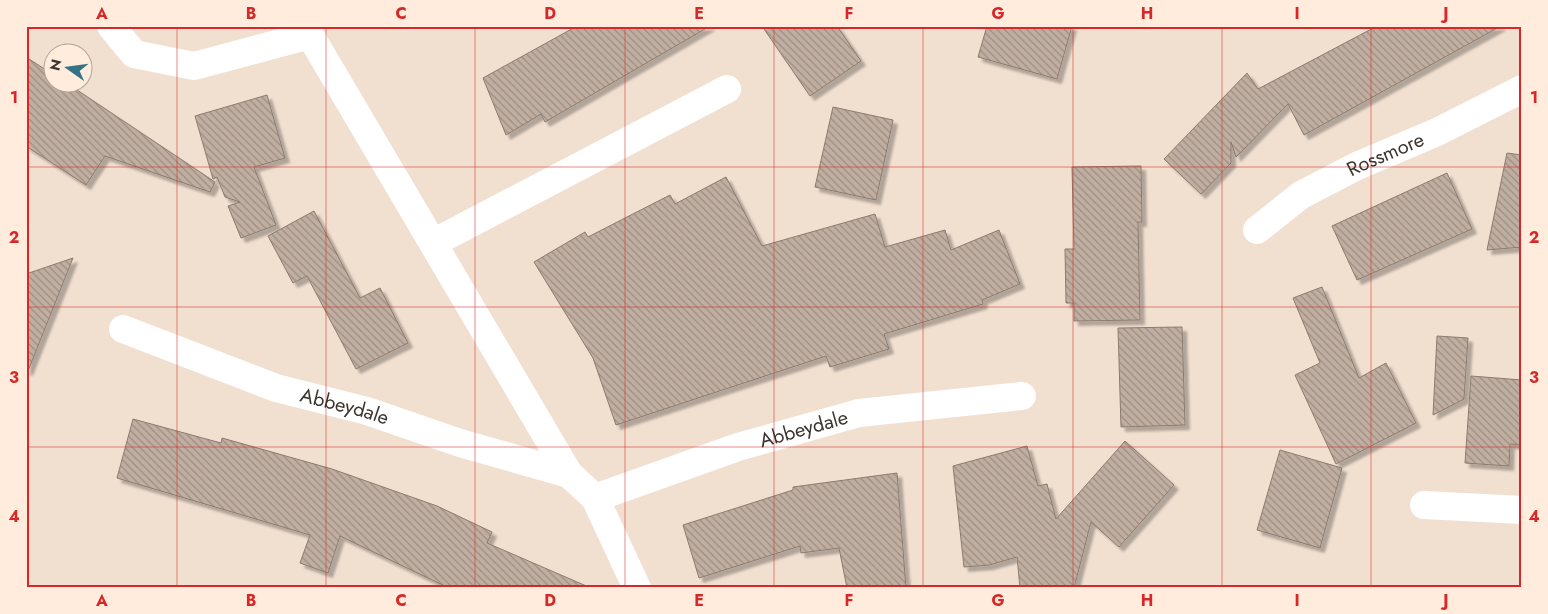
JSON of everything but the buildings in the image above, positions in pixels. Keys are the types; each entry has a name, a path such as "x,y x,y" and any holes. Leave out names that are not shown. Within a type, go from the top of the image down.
{"street":[{"name":"Abbeydale","path":"112,26 134,54 194,66 308,30 569,474 595,498 636,588"},
{"path":"433,243 727,89"},
{"name":"Rossmore","path":"1257,230 1301,195 1357,166 1436,132 1522,89"},
{"name":"Abbeydale","path":"123,329 276,388 367,411 460,443 569,474"},
{"name":"Abbeydale","path":"595,498 738,447 860,413 1022,396"},
{"path":"1424,505 1522,510"}]}
